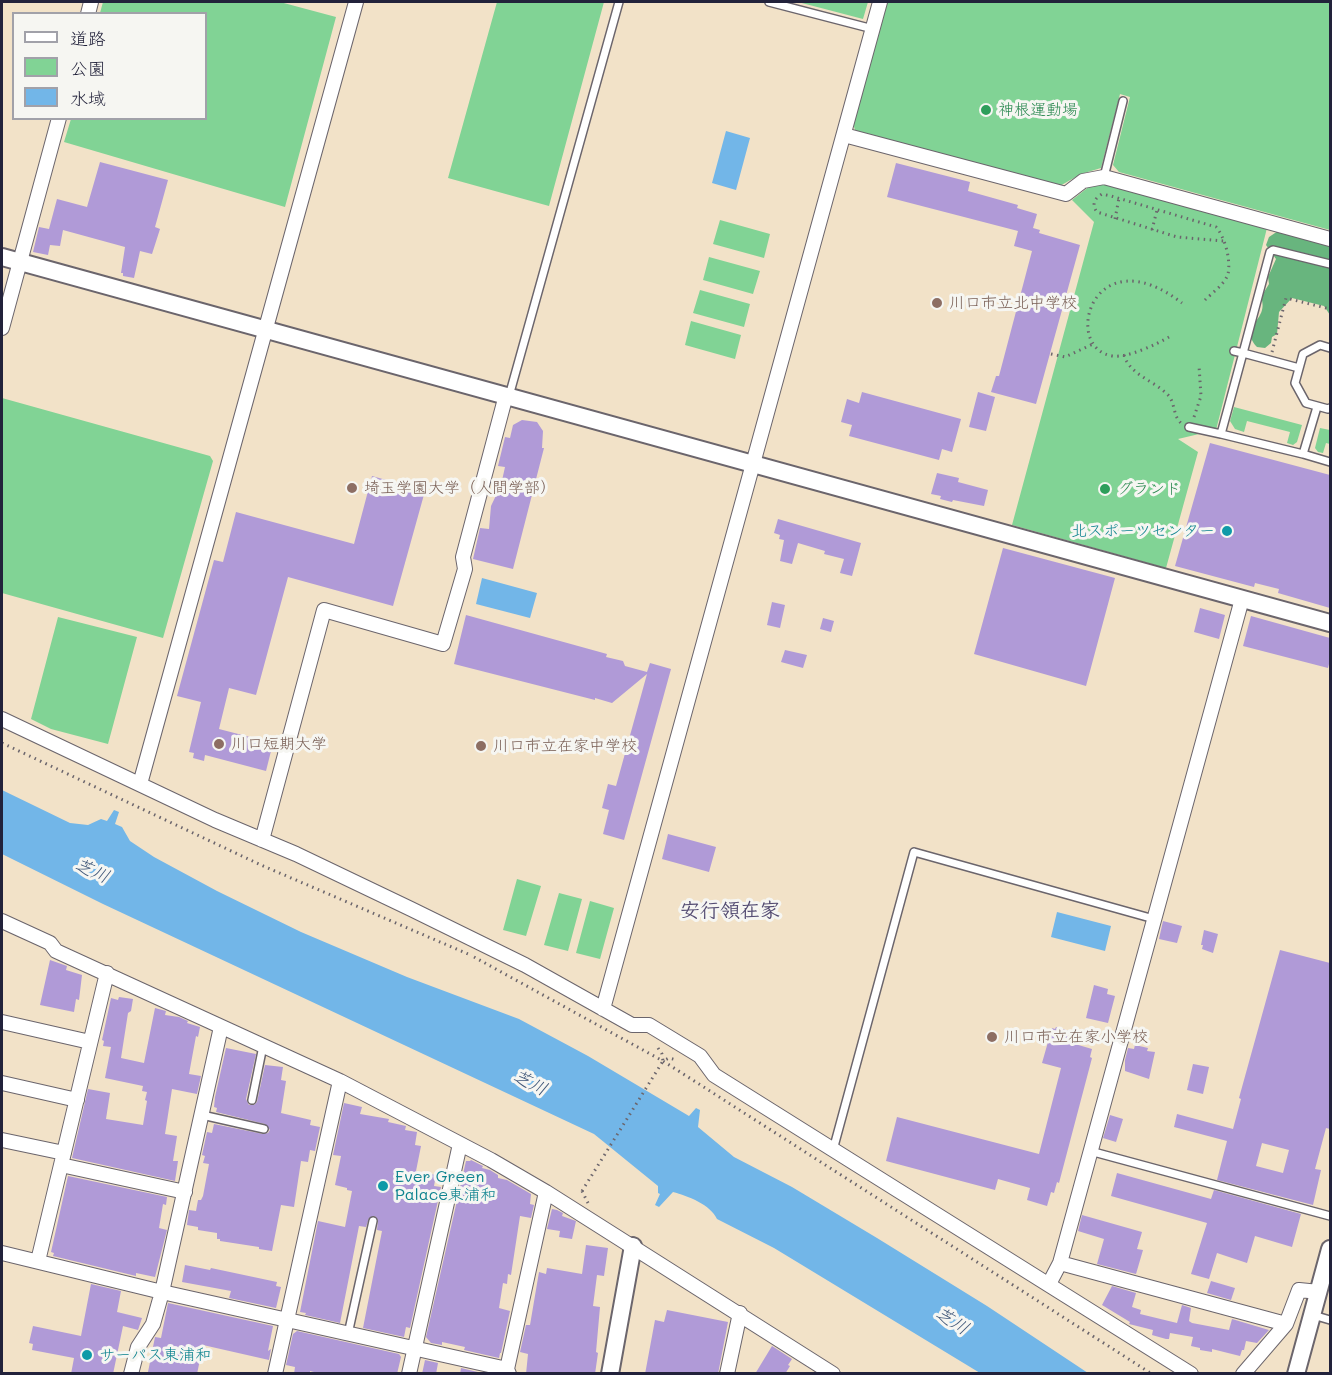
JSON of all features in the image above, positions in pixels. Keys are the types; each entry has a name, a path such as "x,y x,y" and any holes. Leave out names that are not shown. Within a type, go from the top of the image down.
{"street":[{"path":"140,784 356,2"},
{"path":"603,1009 755,464 880,2"},
{"path":"2,328 58,120"},
{"path":"844,135 1066,194 1083,180 1104,177 1330,239"},
{"path":"2,257 1330,623"},
{"path":"262,840 324,610 443,644 465,569 463,557 507,396"},
{"path":"1049,1284 1060,1263 1242,599"},
{"path":"2,719 453,930 632,1024 650,1025 700,1056 714,1075 1191,1374"},
{"path":"2,921 50,943 56,951 340,1081 460,1144 546,1192 833,1374"},
{"path":"38,1261 107,973"},
{"path":"2,1022 90,1042"},
{"path":"131,1374 138,1347 153,1324 162,1292 221,1027"},
{"path":"275,1374 340,1081"},
{"path":"2,1083 77,1100"},
{"path":"2,1140 185,1192"},
{"path":"409,1374 460,1144"},
{"path":"2,1252 162,1292 508,1371 546,1192"},
{"path":"610,1374 633,1246"},
{"path":"1296,1374 1330,1249"},
{"path":"1060,1263 1286,1324"},
{"path":"1243,1374 1286,1324 1299,1290 1318,1292"},
{"path":"727,1374 740,1313"}],"lane":[{"path":"507,396 619,2"},
{"path":"769,2 873,29"},
{"path":"1104,177 1123,101"},
{"path":"1221,434 1270,252 1273,250 1330,264"},
{"path":"1330,348 1320,345 1303,354 1294,383 1306,404 1330,408"},
{"path":"1234,351 1299,368"},
{"path":"1304,454 1317,407"},
{"path":"1189,427 1330,462"},
{"path":"833,1150 914,852 1154,919"},
{"path":"252,1100 263,1046"},
{"path":"202,1115 264,1128"},
{"path":"1090,1151 1330,1216"},
{"path":"348,1334 373,1221"},
{"path":"1312,1315 1330,1320"}],"path":[{"path":"1205,300 1224,282 1228,274 1224,241 1216,227 1102,194 1097,197 1094,205 1097,212 1115,219 1177,237 1224,241"},
{"path":"1115,219 1119,198"},
{"path":"1152,230 1157,210"},
{"path":"1169,337 1156,345 1124,355 1110,356 1093,344 1089,334 1088,324 1092,305 1102,291 1119,281 1128,280 1157,286 1182,303"},
{"path":"1270,360 1286,298 1330,309"},
{"path":"1052,354 1065,357 1093,344"},
{"path":"1124,355 1131,369 1167,394 1173,402 1178,421 1189,427 1201,396 1199,366"},
{"path":"2,743 261,864 469,955 663,1061 1152,1374"},
{"path":"582,1191 663,1061"}],"green space":[{"path":"103,2 280,2 336,17 285,207 64,142 71,120 207,120 207,12 100,12"},
{"path":"497,2 604,2 549,206 448,178"},
{"path":"798,2 868,2 863,19"},
{"name":"神根運動場","path":"886,2 1330,2 1330,230 1119,172 1113,165 1130,97 1120,94 1101,168 1081,174 1058,187 857,137 853,123"},
{"path":"1095,182 1267,228 1216,430 1178,439 1198,452 1166,568 1012,525 1094,222 1072,200"},
{"path":"720,220 770,234 764,258 713,244"},
{"path":"1278,231 1330,244 1330,315 1324,306 1292,298 1279,312 1277,334 1272,337 1271,343 1265,348 1257,347 1250,333 1261,312 1263,305 1261,297 1269,284 1268,277 1276,259 1266,245 1269,237"},
{"path":"709,257 760,271 753,294 703,280"},
{"path":"700,290 750,304 744,327 693,313"},
{"path":"691,321 741,335 735,359 685,345"},
{"path":"2,398 210,456 213,461 163,638 2,593"},
{"path":"1234,407 1302,425 1297,442 1293,445 1287,443 1290,432 1247,421 1244,432 1235,429 1230,421"},
{"path":"1320,428 1330,430 1330,444 1326,443 1323,453 1318,452 1315,448"},
{"path":"58,617 137,637 108,744 51,729 31,719"},
{"path":"517,879 541,886 526,936 503,930"},
{"path":"559,893 582,899 568,951 544,945"},
{"path":"590,901 614,908 600,959 576,953"}],"water":[{"path":"726,131 750,138 736,190 712,183"},
{"path":"482,578 537,593 530,618 476,604"},
{"name":"芝川","path":"2,790 70,823 88,825 101,819 107,821 114,810 119,812 115,824 122,827 130,841 154,857 217,891 301,932 407,977 519,1019 588,1056 689,1116 696,1108 700,1110 698,1127 734,1157 792,1187 877,1238 987,1306 1088,1373 980,1373 774,1248 717,1219 710,1209 698,1202 673,1192 659,1207 655,1205 660,1194 658,1186 594,1134 103,904 2,854"},
{"path":"1057,912 1111,926 1105,951 1051,937"}],"building":[{"path":"100,162 168,180 155,227 160,229 152,254 140,251 134,278 123,276 121,273 125,247 63,230 60,246 50,245 48,255 33,252 39,227 49,229 57,199 87,207"},
{"path":"896,163 970,182 968,191 1018,205 1017,208 1037,214 1033,228 1040,230 1039,233 1080,245 1036,404 991,392 996,376 999,376 1032,251 1014,246 1018,231 887,197"},
{"path":"862,392 961,419 952,452 942,449 939,460 849,436 852,425 841,422 847,399 859,403"},
{"path":"978,392 995,397 986,431 969,427"},
{"path":"522,420 537,422 543,431 542,448 544,448 513,569 473,559 480,528 489,529 491,506 501,485 505,467 498,466 505,437 510,438 513,425"},
{"name":"北スポーツセンター","path":"1210,443 1330,475 1330,608 1278,593 1279,589 1255,583 1254,587 1175,566"},
{"path":"937,473 959,478 958,482 988,490 984,506 953,500 952,502 931,494"},
{"path":"372,476 425,491 393,606 288,577 256,695 229,688 219,729 273,743 266,771 205,755 204,761 193,758 194,753 189,752 201,702 177,696 214,560 223,562 236,512 354,544"},
{"path":"778,519 861,543 852,576 840,573 844,559 824,554 825,551 798,543 792,564 780,561 784,540 779,539 780,535 774,533"},
{"path":"1003,548 1115,578 1086,686 974,654"},
{"path":"772,602 785,605 780,628 767,625"},
{"path":"1200,608 1225,615 1219,639 1194,632"},
{"path":"466,615 607,654 606,657 623,661 625,666 647,672 650,663 671,669 624,840 603,834 609,810 602,808 608,784 616,786 647,674 612,703 454,664"},
{"path":"1251,616 1330,638 1328,668 1243,646"},
{"path":"823,618 834,621 831,632 820,629"},
{"path":"785,650 807,655 803,668 781,662"},
{"path":"668,834 716,847 709,872 662,859"},
{"path":"1163,921 1182,926 1177,943 1159,939"},
{"path":"1204,930 1218,934 1213,953 1202,949"},
{"path":"1280,950 1330,963 1330,1129 1326,1128 1315,1169 1321,1170 1313,1205 1217,1180 1227,1141 1174,1127 1177,1114 1233,1129 1241,1099 1239,1098","holes":["1262,1143 1289,1150 1283,1173 1256,1166"]},
{"path":"50,960 67,966 66,970 82,975 79,1000 76,999 74,1012 40,1005"},
{"path":"1094,985 1108,989 1107,994 1115,996 1108,1023 1086,1018"},
{"path":"119,997 133,999 131,1011 128,1013 121,1058 144,1063 155,1008 166,1011 165,1015 179,1017 188,1021 187,1023 200,1027 198,1037 196,1036 189,1074 201,1076 197,1094 172,1089 165,1134 177,1136 173,1161 178,1161 175,1181 72,1158 88,1089 110,1093 106,1119 143,1125 147,1092 142,1091 143,1086 105,1078 111,1047 103,1046 104,1041 102,1040 111,998 118,1000"},
{"path":"1052,1028 1069,1031 1066,1040 1092,1049 1090,1057 1092,1058 1059,1183 1057,1182 1054,1193 1051,1192 1047,1206 1027,1200 1030,1188 998,1179 995,1190 886,1161 897,1117 1039,1154 1061,1068 1042,1063"},
{"path":"1135,1045 1155,1052 1149,1079 1125,1071 1128,1048 1134,1049"},
{"path":"226,1048 256,1054 246,1099 249,1105 257,1102 265,1065 283,1067 281,1080 286,1081 281,1113 311,1120 310,1125 320,1127 315,1151 310,1150 308,1162 301,1161 294,1207 281,1205 272,1251 220,1241 217,1239 217,1233 198,1230 198,1227 187,1225 189,1210 196,1211 198,1200 201,1200 203,1196 209,1164 203,1163 205,1156 202,1155 207,1132 212,1133 214,1124 263,1134 270,1130 265,1124 216,1112 215,1097"},
{"path":"1193,1064 1209,1067 1203,1094 1187,1090"},
{"path":"344,1103 362,1107 360,1114 389,1119 388,1122 406,1126 405,1130 417,1132 415,1145 421,1146 416,1171 436,1175 434,1186 441,1187 410,1328 406,1327 404,1337 363,1328 382,1231 377,1230 378,1220 375,1216 369,1218 366,1227 359,1226 340,1323 300,1312 318,1221 345,1227 352,1191 335,1185 341,1156 333,1155"},
{"path":"1110,1115 1123,1119 1116,1142 1103,1138"},
{"path":"471,1160 498,1175 498,1178 507,1180 531,1194 530,1204 534,1205 531,1218 520,1216 511,1275 508,1274 507,1284 503,1283 499,1308 510,1311 499,1358 464,1350 465,1347 442,1342 442,1345 431,1343 426,1337 466,1161"},
{"path":"1117,1173 1211,1199 1214,1190 1301,1214 1292,1247 1255,1236 1247,1263 1217,1253 1209,1279 1191,1274 1207,1223 1111,1196"},
{"path":"68,1176 167,1197 166,1205 163,1204 159,1228 167,1230 155,1277 136,1273 136,1276 53,1256 54,1253 51,1252"},
{"path":"552,1209 576,1221 572,1239 559,1237 560,1231 547,1229"},
{"path":"1082,1215 1142,1232 1137,1249 1143,1250 1136,1274 1097,1264 1104,1239 1078,1231"},
{"path":"586,1245 608,1248 604,1276 597,1275 593,1306 600,1307 595,1374 526,1374 528,1354 520,1352 526,1325 530,1325 539,1272 546,1274 547,1268 582,1274"},
{"path":"185,1265 277,1282 276,1286 281,1287 276,1308 229,1298 231,1291 182,1282"},
{"path":"1211,1281 1235,1288 1231,1300 1207,1293"},
{"path":"91,1284 121,1291 117,1312 142,1318 138,1330 123,1326 113,1374 71,1374 74,1358 32,1350 33,1344 29,1343 33,1326 81,1336"},
{"path":"1112,1286 1136,1293 1132,1307 1141,1310 1140,1314 1177,1323 1182,1305 1191,1308 1189,1321 1192,1323 1229,1330 1232,1319 1269,1330 1257,1343 1246,1341 1240,1356 1212,1349 1212,1352 1200,1350 1200,1348 1191,1346 1193,1337 1170,1333 1169,1339 1166,1339 1152,1335 1153,1330 1129,1324 1130,1322 1102,1305"},
{"path":"168,1303 273,1326 268,1351 271,1349 269,1360 203,1345 197,1374 148,1372 155,1337 161,1338"},
{"path":"667,1310 728,1322 718,1374 645,1374 655,1320 664,1322"},
{"path":"297,1331 399,1354 401,1357 397,1374 322,1374 310,1371 310,1374 294,1374 295,1367 286,1365 293,1334"},
{"path":"772,1346 792,1359 788,1365 790,1366 785,1374 755,1374"},
{"path":"425,1360 438,1363 436,1374 422,1374"},
{"path":"461,1368 486,1374 460,1374"}],"place":[{"name":"神根運動場","path":"986,110"},
{"name":"川口市立北中学校","path":"937,303"},
{"name":"埼玉学園大学（人間学部）","path":"352,488"},
{"name":"グランド","path":"1105,489"},
{"name":"北スポーツセンター","path":"1227,531"},
{"name":"川口短期大学","path":"219,744"},
{"name":"川口市立在家中学校","path":"481,746"},
{"name":"川口市立在家小学校","path":"992,1037"},
{"name":"Ever Green Palace東浦和","path":"383,1186"},
{"name":"サーパス東浦和","path":"87,1355"}],"district":[{"name":"安行領在家","path":"730,911"}]}
